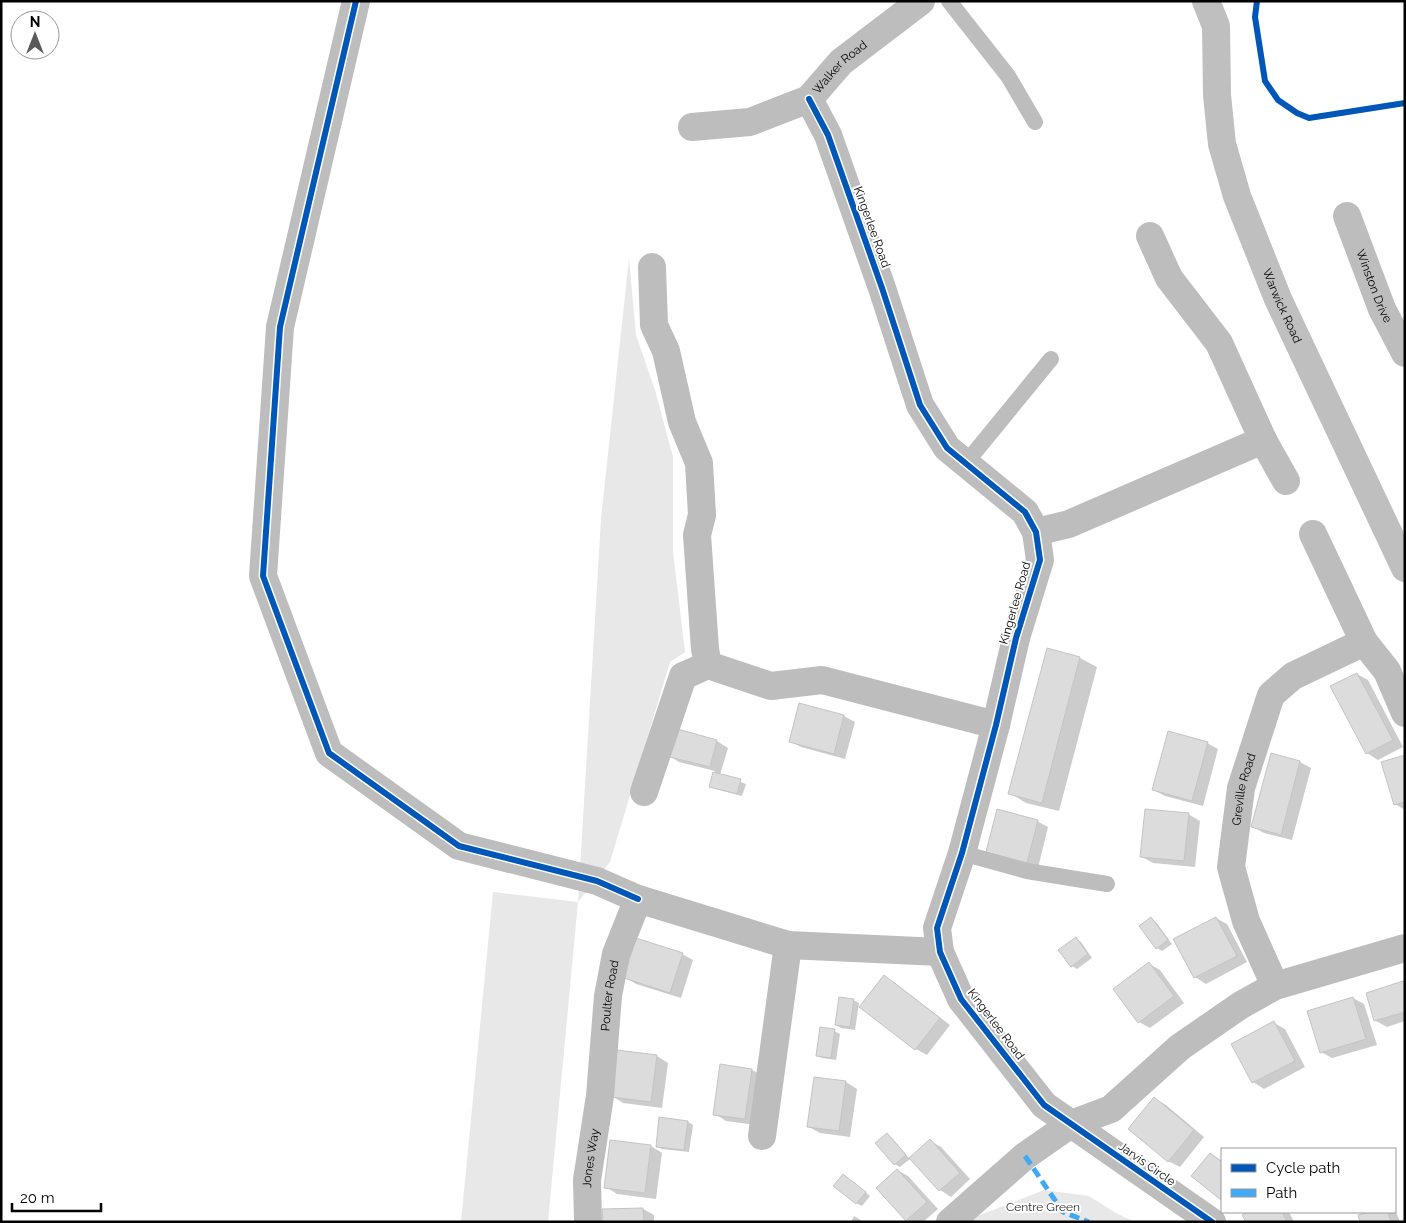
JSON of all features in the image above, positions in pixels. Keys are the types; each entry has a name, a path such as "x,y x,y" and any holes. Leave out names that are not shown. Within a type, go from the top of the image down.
{"main road":[{"name":"Warwick Road","path":"1206,1 1216,26 1217,94 1222,144 1237,196 1278,299 1405,568"},
{"name":"Warwick Road","path":"1216,26 1227,1"}],"street":[{"path":"356,1 280,327 263,576 329,753 459,846 597,881 638,899 788,945 940,952"},
{"name":"Walker Road","path":"692,127 750,122 809,98 841,62 921,1"},
{"name":"Kingerlee Road","path":"809,98 831,143 882,288 920,405 947,448 1025,512 1036,532 1040,560 1016,638 996,725 962,853 937,928 940,952 961,999 1044,1105 1071,1124"},
{"name":"Winston Drive","path":"1347,216 1382,309 1405,353"},
{"path":"1150,236 1169,278 1219,342 1263,440 1286,481"},
{"path":"652,266 654,325 666,352 682,422 699,463 702,514 697,535 705,649 708,665"},
{"path":"1036,532 1070,524 1263,440"},
{"path":"1313,534 1364,642 1387,671 1405,713"},
{"name":"Greville Road","path":"1275,986 1246,920 1232,867 1241,788 1271,695 1293,676 1364,642"},
{"path":"644,792 683,676 708,665 771,686 822,680 996,725"},
{"name":"Poulter Road","path":"600,1096 608,996 616,954 638,899"},
{"path":"762,1136 788,945"},
{"path":"950,1222 1025,1156 1071,1124 1111,1109 1180,1047 1241,1005 1275,986 1405,948"},
{"name":"Jones Way","path":"588,1222 588,1180 600,1096"},
{"name":"Jarvis Circle","path":"1071,1124 1212,1222"}],"lane":[{"path":"949,1 1008,76 1036,122"},
{"path":"965,464 1051,360"},
{"path":"962,853 1027,871 1107,884"}],"green space":[{"path":"629,258 636,335 655,390 673,457 673,551 685,652 670,662 610,862 578,902 601,519"},
{"path":"493,892 578,902 548,1222 461,1222"},
{"name":"Centre Green","path":"1044,1190 1089,1196 1116,1213 1135,1222 971,1222 975,1217"}],"building":[{"path":"1047,648 1080,657 1042,803 1008,794"},
{"path":"1357,673 1393,740 1366,754 1330,686"},
{"path":"799,703 844,715 834,754 789,742"},
{"path":"674,728 717,740 710,767 666,756"},
{"path":"1168,731 1208,742 1192,801 1152,790"},
{"path":"1271,753 1300,761 1281,835 1251,827"},
{"path":"1405,755 1405,802 1394,805 1381,762"},
{"path":"713,772 741,779 737,794 709,787"},
{"path":"997,809 1038,820 1027,863 986,852"},
{"path":"1145,809 1189,813 1184,861 1140,857"},
{"path":"1151,917 1168,940 1156,949 1139,926"},
{"path":"1216,917 1237,956 1194,978 1173,939"},
{"path":"1076,937 1088,954 1071,967 1058,950"},
{"path":"636,938 683,953 670,993 624,978"},
{"path":"1149,962 1174,996 1138,1023 1113,989"},
{"path":"884,975 940,1018 915,1050 859,1007"},
{"path":"1403,981 1405,987 1405,1012 1374,1021 1366,993"},
{"path":"839,997 854,999 850,1027 835,1025"},
{"path":"1353,997 1366,1039 1320,1053 1307,1011"},
{"path":"1274,1021 1295,1061 1252,1083 1231,1044"},
{"path":"820,1027 835,1029 831,1058 816,1056"},
{"path":"617,1050 657,1055 651,1102 611,1097"},
{"path":"720,1064 752,1069 745,1119 713,1115"},
{"path":"814,1077 846,1081 839,1131 807,1127"},
{"path":"1154,1097 1194,1130 1168,1162 1128,1129"},
{"path":"659,1117 688,1121 684,1150 656,1147"},
{"path":"887,1133 906,1155 894,1165 875,1143"},
{"path":"930,1139 960,1173 939,1191 909,1158"},
{"path":"610,1140 651,1145 645,1193 604,1188"},
{"path":"1210,1153 1221,1161 1221,1200 1191,1176"},
{"path":"897,1169 927,1202 906,1221 876,1188"},
{"path":"843,1174 866,1192 856,1204 833,1186"},
{"path":"643,1208 644,1222 603,1222 602,1209"},
{"path":"1245,1213 1282,1213 1287,1222 1246,1222 1242,1215"},
{"path":"1365,1213 1388,1213 1391,1222 1360,1222 1358,1215"}],"marked path":[{"path":"1025,1156 1063,1212 1089,1222"}],"cycle path":[{"path":"356,1 280,327 263,576 329,753 459,846 597,881 638,899"},
{"path":"1257,1 1255,17 1265,81 1278,100 1297,113 1309,118 1405,103"},
{"path":"809,99 828,135 882,288 920,405 947,448 1025,512 1036,532 1040,560 1016,638 996,725 962,853 937,928 940,952 961,999 1044,1105 1212,1222"}]}
